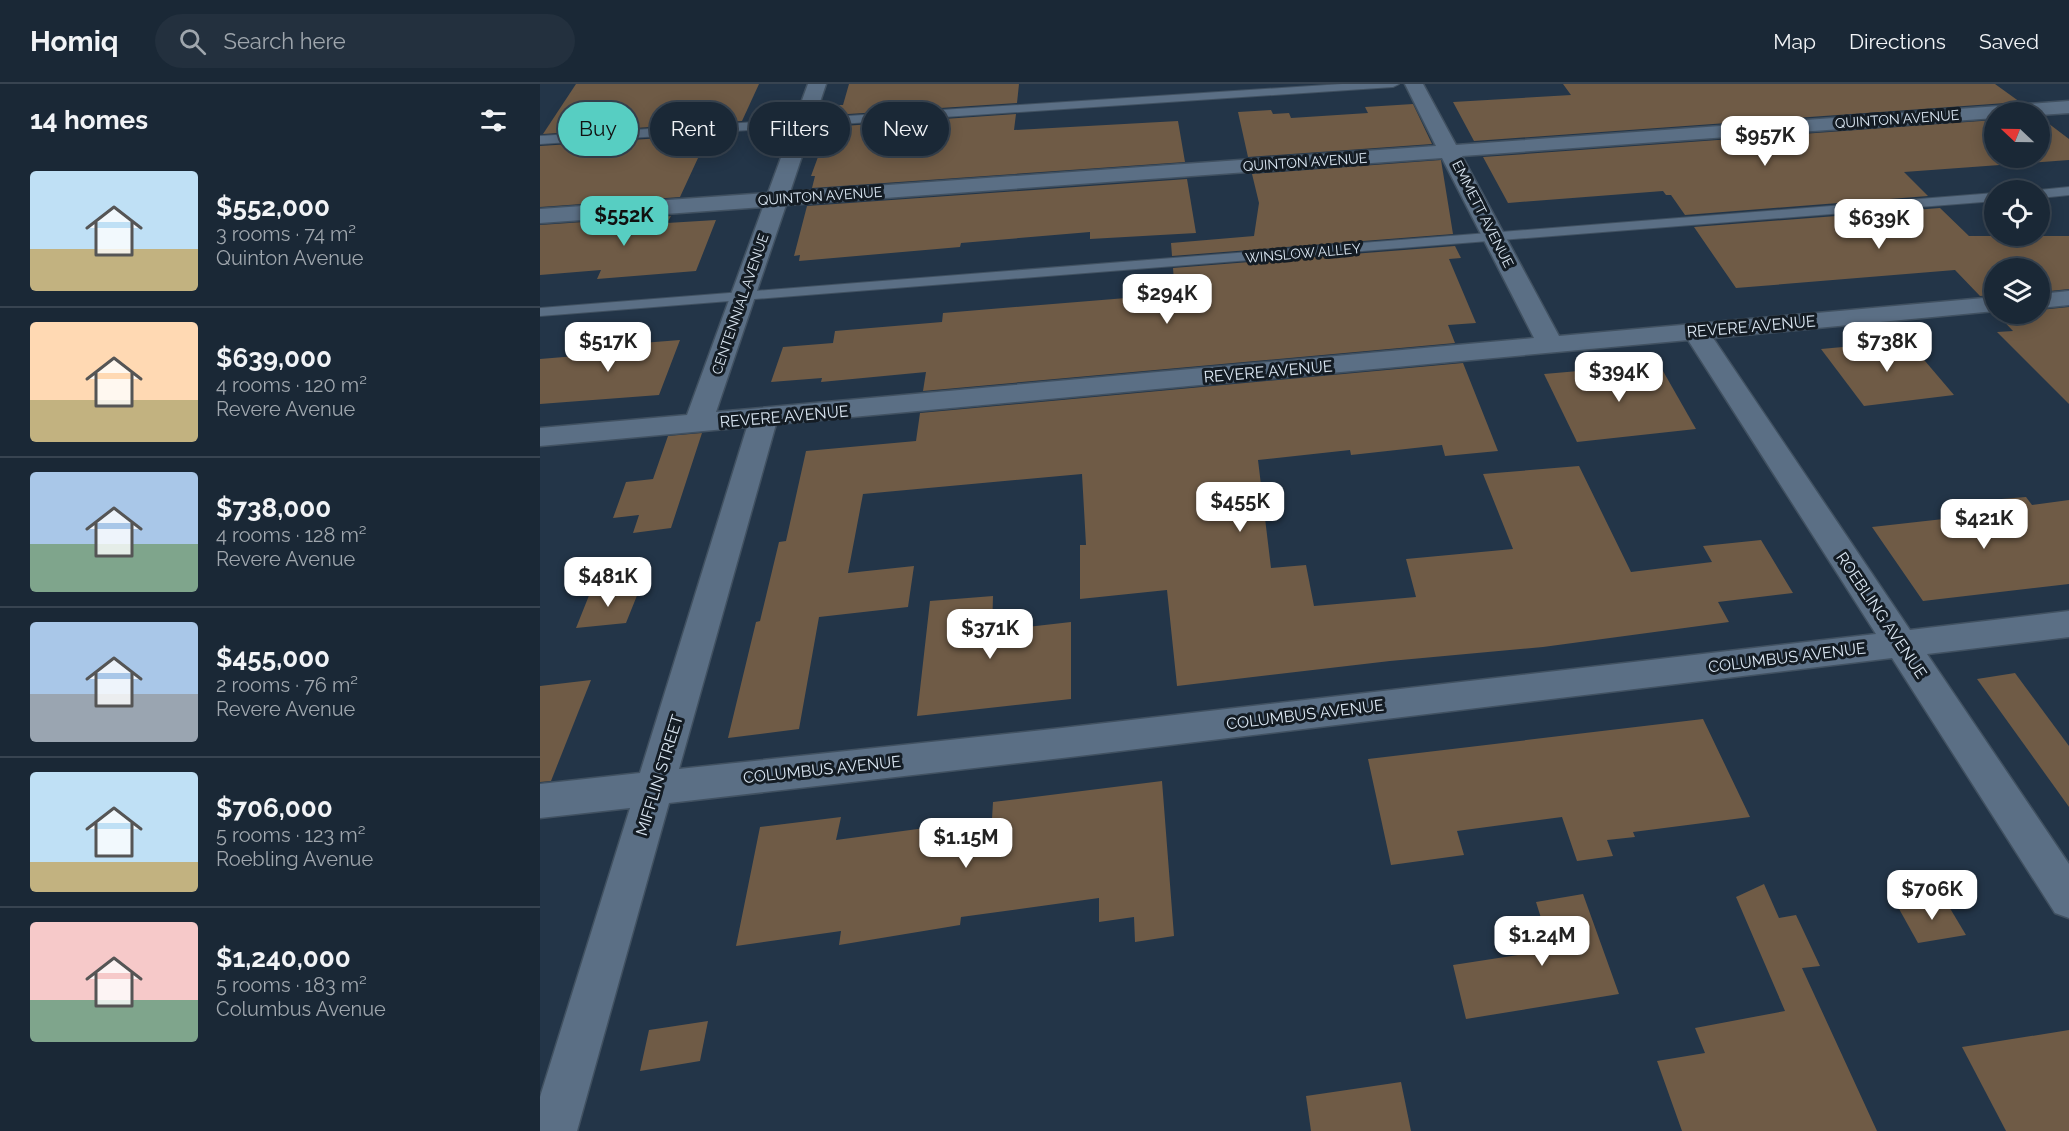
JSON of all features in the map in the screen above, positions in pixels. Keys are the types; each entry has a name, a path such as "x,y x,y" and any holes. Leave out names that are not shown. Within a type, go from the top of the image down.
{"street":[{"name":"CENTENNIAL AVENUE","path":"810,102 817,84"},
{"name":"EMMETT AVENUE","path":"1414,84 1550,344"},
{"name":"QUINTON AVENUE","path":"540,216 2069,107"},
{"name":"CENTENNIAL AVENUE","path":"698,423 791,156"},
{"path":"2050,299 2069,298"},
{"name":"REVERE AVENUE","path":"540,437 1984,305"},
{"name":"ROEBLING AVENUE","path":"1696,332 2069,899"},
{"name":"MIFFLIN STREET","path":"553,1131 764,418"},
{"name":"COLUMBUS AVENUE","path":"540,801 1074,741 2069,624"}],"lane":[{"path":"850,119 1393,84"},
{"path":"540,140 749,126"},
{"path":"2050,193 2069,191"},
{"name":"WINSLOW ALLEY","path":"540,312 1984,198"}],"building":[{"path":"576,84 759,84 742,121 737,121 737,102 650,102 650,127 638,128 638,102 564,102"},
{"path":"849,84 1019,84 1017,103 949,107 949,102 862,102 862,113 850,114 850,102 844,102"},
{"path":"1563,84 1995,84 2020,102 1984,102 1984,105 1474,141 1453,102 1571,95"},
{"path":"1413,104 1432,144 1248,157 1238,112 1271,110 1273,114 1289,113 1291,118 1368,113 1365,107"},
{"path":"558,111 558,133 543,134"},
{"path":"1016,114 1014,130 1178,121 1185,162 812,188 815,176 811,176 818,156 850,156 850,126 862,125 862,156 949,156 949,119"},
{"path":"1984,121 1984,166 1904,172 1928,196 1685,215 1671,195 1666,195 1663,191 1508,203 1483,157"},
{"path":"2050,125 2069,139 2069,160 2050,161"},
{"path":"650,139 650,156 699,156 680,197 540,207 540,146 558,145 558,156 638,156 638,140"},
{"path":"1441,160 1453,234 1172,256 1171,243 1254,236 1259,203 1252,174"},
{"path":"1187,179 1196,233 1090,239 1090,232 961,243 960,247 799,261 800,255 794,256 807,206"},
{"path":"1940,208 1969,236 1984,236 1984,246 2050,246 2050,236 2069,236 2069,289 2050,291 2050,258 1984,258 1984,296 1980,296 1955,270 1736,288 1694,227"},
{"path":"671,216 667,223 716,220 696,271 597,279 601,270 540,275 540,225"},
{"path":"1455,246 1461,258 1449,259 1476,323 1448,325 1455,343 923,391 926,372 821,382 822,378 771,382 783,347 833,343 835,331 942,322 943,313 1175,294 1173,268"},
{"path":"2069,307 2069,404 1997,332 2013,331 2006,324 2050,324 2050,309"},
{"path":"680,340 659,395 540,404 540,359 600,354 604,346"},
{"path":"1908,341 1954,395 1864,406 1821,349"},
{"path":"1463,363 1498,451 1445,456 1442,445 1351,455 1350,450 1258,460 1271,568 1306,565 1314,606 1416,597 1406,559 1513,549 1483,474 1579,466 1631,572 1712,562 1703,546 1761,540 1793,593 1718,602 1729,622 1543,647 1390,661 1177,686 1167,590 1080,599 1080,545 1086,545 1082,474 863,494 848,573 914,566 908,607 819,617 799,729 728,738 756,622 760,621 779,542 786,541 806,451 916,441 920,413"},
{"path":"1659,364 1696,429 1577,442 1544,374"},
{"path":"702,433 671,528 633,533 639,515 613,518 626,482 653,479 668,436"},
{"path":"2026,497 2032,505 2069,500 2069,584 1923,601 1872,527 1988,514 1977,501"},
{"path":"640,588 626,623 576,628 590,593"},
{"path":"993,596 992,631 1071,622 1071,699 917,716 930,601"},
{"path":"2015,673 2069,746 2069,807 1977,679"},
{"path":"591,680 551,781 540,782 540,686"},
{"path":"1703,719 1750,817 1633,832 1635,837 1607,840 1613,856 1577,861 1562,817 1457,831 1464,855 1391,865 1368,759"},
{"path":"1162,781 1174,936 1135,942 1134,917 1099,922 1099,898 961,917 960,925 839,945 841,931 736,946 760,827 841,817 836,840 992,819 993,802"},
{"path":"1764,884 1779,918 1796,915 1820,966 1802,968 1877,1131 1682,1131 1657,1061 1705,1053 1695,1028 1785,1011 1736,897"},
{"path":"1583,894 1619,994 1466,1019 1453,965 1551,950 1536,902"},
{"path":"1945,900 1966,935 1918,943 1898,907"},
{"path":"708,1021 700,1061 640,1071 649,1030"},
{"path":"2069,1030 2069,1131 2006,1131 1962,1047"},
{"path":"1401,1082 1411,1131 1311,1131 1306,1096"}]}
